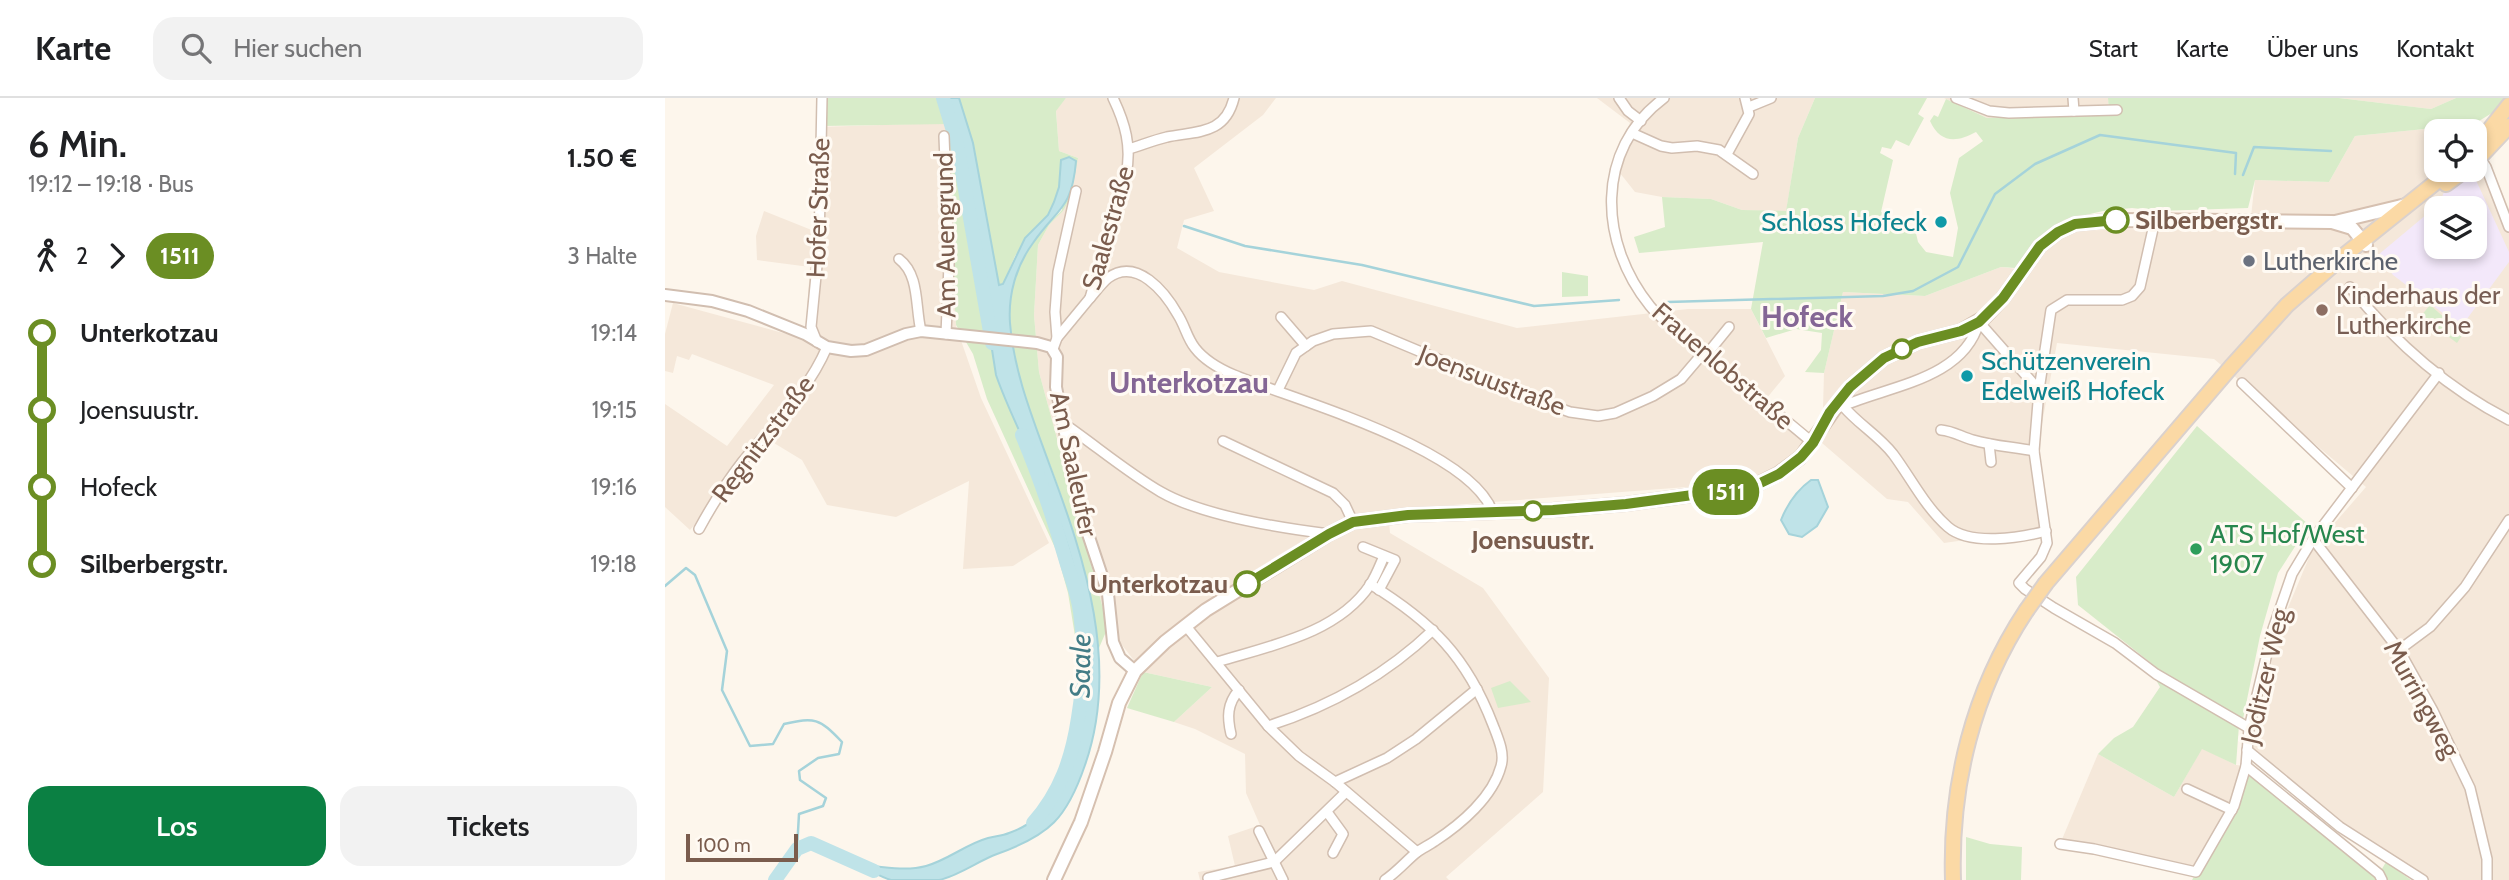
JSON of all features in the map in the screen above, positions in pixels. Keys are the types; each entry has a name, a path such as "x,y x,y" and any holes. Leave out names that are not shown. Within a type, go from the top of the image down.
{"main road":[{"path":"2487,138 2509,105"},
{"path":"2487,145 2509,126"},
{"path":"1953,880 1955,802 1969,735 1995,665 2025,611 2231,367 2287,306 2436,182"},
{"path":"2364,242 2448,182"},
{"path":"1054,880 1080,823 1119,703 1135,671 1147,657 1185,625 1327,534 1353,522 1408,515 1493,513 1626,504 1752,487 1779,474 1801,457 1850,387 1884,358 1918,342 1961,331 1979,322 2003,298 2040,246 2058,232 2075,224 2115,220 2332,222 2406,205"},
{"path":"2332,222 2350,227 2364,242"}],"street":[{"name":"Hofer Straße","path":"821,98 819,245 812,319 813,334 823,345"},
{"name":"Saalestraße","path":"1055,344 1090,298 1126,174 1129,149 1113,98"},
{"path":"1129,149 1155,140 1196,134 1215,127 1228,114 1234,98"},
{"path":"1619,98 1628,111 1641,121"},
{"name":"Frauenlobstraße","path":"1664,98 1632,133 1621,153 1613,179 1610,202 1613,229 1620,253 1651,307 1813,443"},
{"path":"1727,155 1749,114 1747,103 1771,98"},
{"path":"1957,98 1989,111 2009,113 2117,110"},
{"path":"2073,98 2074,111"},
{"path":"1632,133 1672,148 1710,147 1727,155 1753,174"},
{"name":"Am Auengrund","path":"944,136 951,334"},
{"path":"2487,179 2509,227"},
{"name":"Am Saaleufer","path":"1076,191 1058,272 1055,312 1056,387 1075,484 1108,594 1113,642 1120,658 1135,671"},
{"path":"2155,220 2140,287 2132,296 2122,300 2067,300 2051,310 2039,390 2034,451 2046,531 2045,551 2019,583 2106,638 2156,674 2249,728"},
{"path":"899,259 911,273 921,331"},
{"path":"1090,298 1107,279 1128,270 1151,281 1179,317 1186,335 1197,350 1212,363 1234,375 1343,414 1394,436 1458,471 1485,497 1493,513"},
{"path":"2350,287 2409,351 2486,409 2509,420"},
{"path":"665,295 712,301 748,311 799,331 823,345 851,351 866,350 921,331 1055,344"},
{"path":"1278,390 1296,353 1306,345 1281,317"},
{"path":"799,331 809,326 812,319"},
{"path":"1979,322 2039,390"},
{"path":"1830,412 1857,399 1894,389 1944,366 1969,344 1976,334 1979,322"},
{"name":"Joensuustraße","path":"1306,345 1332,334 1371,331 1536,400 1570,412 1598,416 1625,410 1681,379 1729,327"},
{"name":"Regnitzstraße","path":"699,529 718,495 783,416 817,368 823,345"},
{"name":"Joditzer Weg","path":"2060,844 2196,872 2232,810 2246,766 2249,728 2273,629 2292,574 2313,539 2439,373"},
{"path":"2242,383 2352,488"},
{"path":"1843,406 1856,422 1868,429 1892,453 1935,513 1950,529 1991,539 2017,538 2046,531"},
{"path":"1063,423 1161,492 1192,506 1327,534"},
{"path":"1941,430 1952,431 1989,444 2034,451"},
{"path":"1223,441 1333,493 1345,505 1353,522"},
{"path":"1989,444 1991,463"},
{"path":"2399,650 2431,627 2465,587 2509,520"},
{"name":"Murringweg","path":"2313,539 2399,650 2433,711 2470,788 2487,859 2487,880"},
{"path":"1217,662 1306,634 1346,610 1375,587 1395,560 1363,547"},
{"path":"1375,587 1433,630 1465,665 1500,742 1501,766 1480,803 1385,880"},
{"path":"1185,625 1268,726 1299,756 1335,782 1417,852"},
{"path":"1268,726 1319,708 1352,691 1391,668 1433,630"},
{"path":"1335,782 1387,758 1416,739 1477,688"},
{"path":"1231,734 1227,719 1229,707 1239,690"},
{"path":"2247,750 2340,827 2423,880"},
{"path":"2246,766 2379,874 2382,880"},
{"path":"2187,789 2232,810"},
{"path":"1208,878 1274,862 1346,792"},
{"path":"1327,811 1343,834 1333,853"},
{"path":"1259,831 1283,880"}],"shaded area":[{"path":"1066,98 1276,98 1263,115 1194,168 1214,211 1184,220 1177,248 1219,272 1314,290 1342,281 1517,328 1688,309 1751,309 1785,376 1762,404 1807,441 1778,469 1752,482 1388,510 1390,533 1483,588 1549,678 1543,792 1446,877 1449,880 1200,880 1198,872 1235,866 1228,836 1260,825 1246,793 1245,754 1195,729 1174,722 1212,687 1143,672 1108,627 1039,372 1034,315 1038,245 1049,225 1063,211 1078,158 1059,151 1056,110"},
{"path":"1597,98 1815,98 1798,138 1786,212 1742,210 1711,199 1662,197 1635,192 1612,163 1630,123"},
{"path":"1944,98 2108,98 2109,113 1987,118"},
{"path":"2339,98 2456,98 2431,109"},
{"path":"948,123 949,216 956,326 981,398 1049,543 1013,566 963,569 969,481 896,517 827,505 802,460 769,440 690,530 665,507 665,404 727,446 774,385 692,354 689,360 677,356 673,373 665,371 665,334 673,303 805,339 810,267 757,260 756,236 764,211 814,231 817,127"},
{"path":"2424,129 2424,182 2487,182 2487,156 2509,209 2509,880 2413,880 2253,751 2277,634 2313,548 2366,487 2214,359 2057,343 2038,445 2049,528 1944,543 1908,502 1887,499 1822,443 1824,373 1843,292 1925,296 2001,267 2026,270 2049,244 2066,231 2250,226 2255,180 2329,182 2355,136"},
{"path":"2460,182 2477,182 2483,196 2442,196"},
{"path":"2487,204 2509,252 2509,262 2461,327 2393,275 2378,255 2424,217 2424,259 2487,259"},
{"path":"2202,748 2236,765 2246,766 2234,806 2196,872 2060,844 2098,754 2174,797"}],"green space":[{"path":"823,98 944,98 953,123 965,175 994,360 1011,411 1048,493 1065,540 1077,587 1087,685 1081,673 1068,593 1056,550 987,399 973,354 956,325 949,216 948,124 823,126"},
{"path":"959,98 1066,98 1056,111 1059,151 1078,158 1071,196 1063,211 1049,225 1038,245 1034,315 1039,372 1108,627 1099,648 1078,550 1017,371 1010,320 1011,296 1017,271 1036,239 1062,210 1061,160 1059,187 1048,216 1035,227 1015,256 1003,284 999,285 973,143"},
{"path":"1815,98 1927,98 1918,114 1924,118 1909,146 1896,140 1891,149 1882,147 1880,153 1893,160 1881,212 1915,229 1918,242 1926,252 1953,257 1958,228 1950,193 1959,158 1983,141 1976,132 1955,139 1939,134 1930,121 1934,115 1938,117 1946,99 1987,118 2109,113 2108,98 2339,98 2431,109 2456,98 2505,98 2497,110 2482,119 2424,119 2424,129 2355,136 2329,182 2255,180 2248,208 2158,211 2132,208 2103,211 2064,220 2040,238 2015,268 2001,267 1925,296 1843,292 1824,373 1805,372 1821,350 1822,333 1796,329 1766,338 1751,309 1763,242 1639,253 1634,237 1665,227 1662,197 1711,199 1742,210 1786,211 1798,138"},
{"path":"1562,272 1588,276 1588,296 1562,297"},
{"path":"2430,305 2463,334 2457,343 2421,316"},
{"name":"ATS Hof/West 1907","path":"2197,426 2309,525 2278,573 2260,636 2243,719 2161,671 2078,605 2076,577"},
{"path":"1143,672 1212,687 1174,722 1127,708"},
{"path":"2156,680 2239,725 2236,765 2202,749 2174,797 2098,754 2114,738 2133,727 2160,687"},
{"path":"1510,681 1531,702 1498,708 1491,688"},
{"path":"2246,766 2379,874 2386,862 2411,880 2192,880 2234,806"},
{"path":"1966,837 1990,844 2022,847 2021,880 1966,880"}],"water":[{"path":"944,98 959,98 973,143 999,285 1003,284 1025,238 1048,215 1059,187 1061,160 1069,157 1076,161 1067,199 1033,243 1018,271 1012,291 1010,323 1025,396 1086,576 1099,651 1099,689 1095,727 1085,765 1071,799 1054,822 1031,840 946,878 891,880 857,864 900,869 926,866 980,841 1023,827 1035,819 1061,786 1071,758 1087,687 1087,639 1079,588 1056,513 996,375 961,153"},
{"path":"1811,480 1818,480 1828,507 1817,526 1802,537 1789,534 1781,520 1793,498"}],"waterway":[{"name":"Saale","path":"943,98 957,144 992,343"},
{"path":"1668,302 1883,296 1913,291 1958,267 1995,194 2035,164 2100,135 2236,153 2235,174"},
{"path":"2243,175 2254,147 2331,151"},
{"path":"1184,226 1245,246 1362,265 1534,306 1619,300"},
{"name":"Saale","path":"1022,435 1046,497 1076,593 1082,625 1083,652 1080,705 1068,761 1051,800 1033,823"},
{"path":"665,586 686,568 695,575 727,651 722,690 750,746 773,744 784,724 803,720 822,724 842,742 839,754 818,758 799,771 800,780 826,798 823,806 799,814 797,849"},
{"name":"Saale","path":"775,880 797,849 811,843 874,871"}],"bus line":[{"name":"1511","path":"1247,584 1353,522 1408,515 1553,510 1626,504 1752,487 1779,474 1801,457 1850,387 1884,358 1918,342 1961,331 1979,322 2003,298 2040,246 2058,232 2075,224 2116,220"}],"place":[{"name":"Silberbergstr.","path":"2116,220"},
{"name":"Schloss Hofeck","path":"1941,222"},
{"name":"Lutherkirche","path":"2249,261"},
{"name":"Kinderhaus der Lutherkirche","path":"2322,310"},
{"name":"Schützenverein Edelweiß Hofeck","path":"1967,376"},
{"name":"Joensuustr.","path":"1533,511"},
{"name":"ATS Hof/West 1907","path":"2196,549"},
{"name":"Unterkotzau","path":"1247,584"}],"district":[{"name":"Hofeck","path":"1807,316"},
{"name":"Unterkotzau","path":"1189,382"}]}
